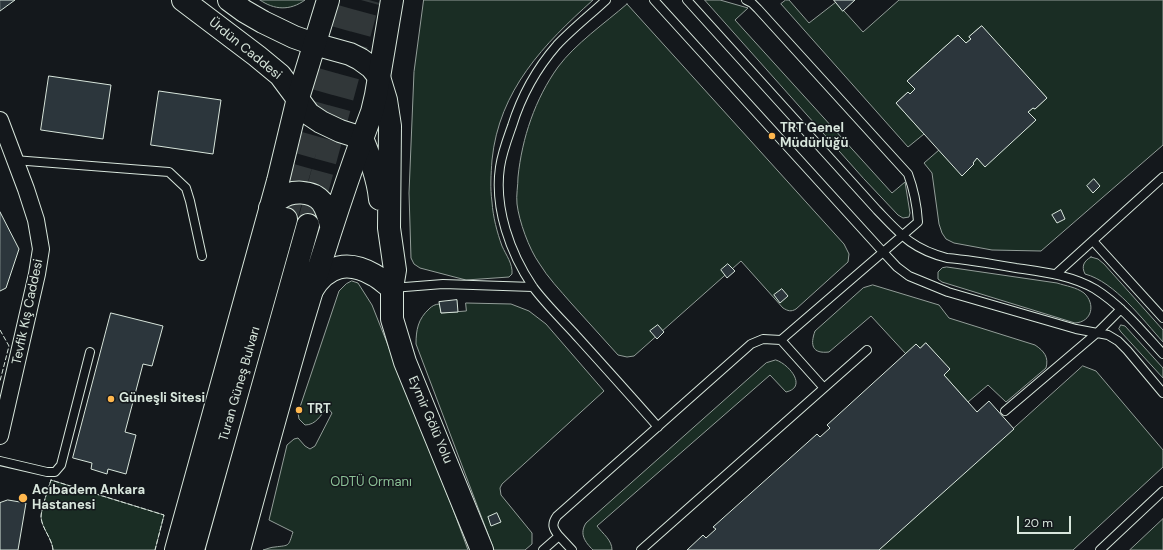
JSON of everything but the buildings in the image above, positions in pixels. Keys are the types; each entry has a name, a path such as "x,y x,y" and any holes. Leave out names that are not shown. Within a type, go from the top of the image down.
{"main road":[{"name":"Ürdün Caddesi","path":"183,0 280,75 309,114 321,122 340,131 362,138"},
{"path":"229,0 263,22 314,44 350,54 360,59 371,68 379,78"},
{"path":"176,550 278,214 298,98 328,0"},
{"path":"239,550 273,424 331,225 372,112 392,0"},
{"name":"Eymir Gölü Yolu","path":"379,78 386,100 390,126 389,228 395,270 392,288 392,319 405,362 482,550"},
{"path":"362,138 378,184 380,199 380,254 383,268 392,288"},
{"path":"278,214 278,199 288,194 298,192 306,193 313,195 321,202 328,212 331,225"},
{"name":"Turan Güneş Bulvarı","path":"193,550 278,214"},
{"name":"Turan Güneş Bulvarı","path":"217,550 308,225"},
{"path":"312,290 318,280 327,271 348,267 366,271 392,288"}],"street":[{"name":"Tevfik Kış Caddesi","path":"0,120 7,159 26,189 36,220 41,249 38,274 0,436"}],"lane":[{"path":"606,0 558,45 540,67 526,91 516,113 500,167 499,182 502,211 515,255 533,287 658,427"},
{"path":"654,0 897,267 909,276 948,292 1076,329 1108,335 1118,341 1163,393"},
{"path":"687,0 838,167 903,236 916,246 931,254 1056,274 1076,280 1091,287 1121,309 1134,321 1163,354"},
{"path":"572,550 559,536 553,526 554,519 557,516 751,344 763,339 781,340 918,222 917,206 908,174 758,9 746,0"},
{"path":"7,159 169,172 186,188 202,256"},
{"path":"1056,274 1163,177"},
{"path":"1093,241 1163,318"},
{"path":"392,288 443,284 533,287"},
{"path":"1005,411 1098,332 1121,309"},
{"path":"781,340 824,388"},
{"path":"641,550 867,350"},
{"path":"0,461 47,472 55,472 61,465 90,352"},
{"path":"1100,550 1163,491"},
{"path":"543,550 559,536"}],"green space":[{"path":"260,0 305,0 294,6 282,8 271,6"},
{"path":"424,0 593,0 541,52 527,70 514,90 496,135 492,160 491,197 497,230 512,270 512,274 509,277 466,280 420,268 414,264 411,258 409,193 414,72"},
{"path":"705,0 720,0 748,8 735,20 892,193 905,182 910,213 909,217 903,218 898,215 864,179"},
{"path":"786,0 789,0 809,23 836,2 863,32 899,0 1163,0 1163,145 1041,251 992,250 954,243 946,239 942,233 939,224 932,173 924,163 939,150 962,175 974,164 973,163 977,158 985,166 1036,120 1028,112 1033,108 1035,109 1047,98 981,26 969,37 971,39 966,43 958,35 907,81 915,89 910,94 908,92 896,103 924,134 908,147 781,4"},
{"path":"627,4 844,244 849,254 848,262 796,309 791,311 783,308 741,261 634,356 627,357 618,355 550,279 535,257 525,235 518,211 517,197 520,162 526,133 536,106 550,79 565,58 573,50"},
{"path":"1091,257 1098,259 1104,264 1163,330 1163,342 1118,293 1096,278 1085,274 1083,269 1084,264"},
{"path":"947,267 1057,283 1071,287 1081,291 1088,297 1091,307 1090,312 1081,322 1075,323 942,282 938,279 938,272 942,268"},
{"name":"ODTÜ Ormanı","path":"352,281 358,283 372,305 468,550 263,550 288,544 293,532 269,520 287,445 294,439 298,438 310,449 315,446 332,413 327,407 315,421 309,425 305,425 299,419 298,413 339,291 346,284"},
{"path":"873,285 939,305 949,318 1035,345 1046,357 1046,368 1006,402 988,385 968,402 944,375 949,369 926,343 920,348 906,354 871,316 829,352 819,352 816,350 813,344 813,336 815,331 863,288"},
{"path":"466,303 511,304 529,311 546,324 604,391 502,484 500,488 501,495 532,533 532,544 525,550 494,550 416,344 416,334 420,321 431,307 440,304 441,313 466,311"},
{"path":"1121,325 1125,326 1163,368 1163,378 1121,332 1119,329"},
{"path":"776,360 781,362 791,371 796,381 796,385 786,392 770,375 597,526 609,540 612,550 593,550 584,538 583,531 586,523 766,363"},
{"path":"1083,366 1096,371 1163,450 1163,467 1073,550 879,550"},
{"path":"51,480 164,515 155,550 53,550 41,517 43,505"},
{"path":"1163,519 1163,550 1130,550"}],"tunnel":[{"path":"286,219 348,0"},
{"path":"308,225 369,0"}],"fence":[{"path":"0,330 9,346 0,381"},
{"path":"53,550 41,517 43,505 51,480 164,515 155,550"}],"place":[{"name":"TRT Genel Müdürlüğü","path":"772,136"},
{"name":"Güneşli Sitesi","path":"111,399"},
{"name":"TRT","path":"299,410"},
{"name":"Acıbadem Ankara Hastanesi","path":"23,498"}]}
